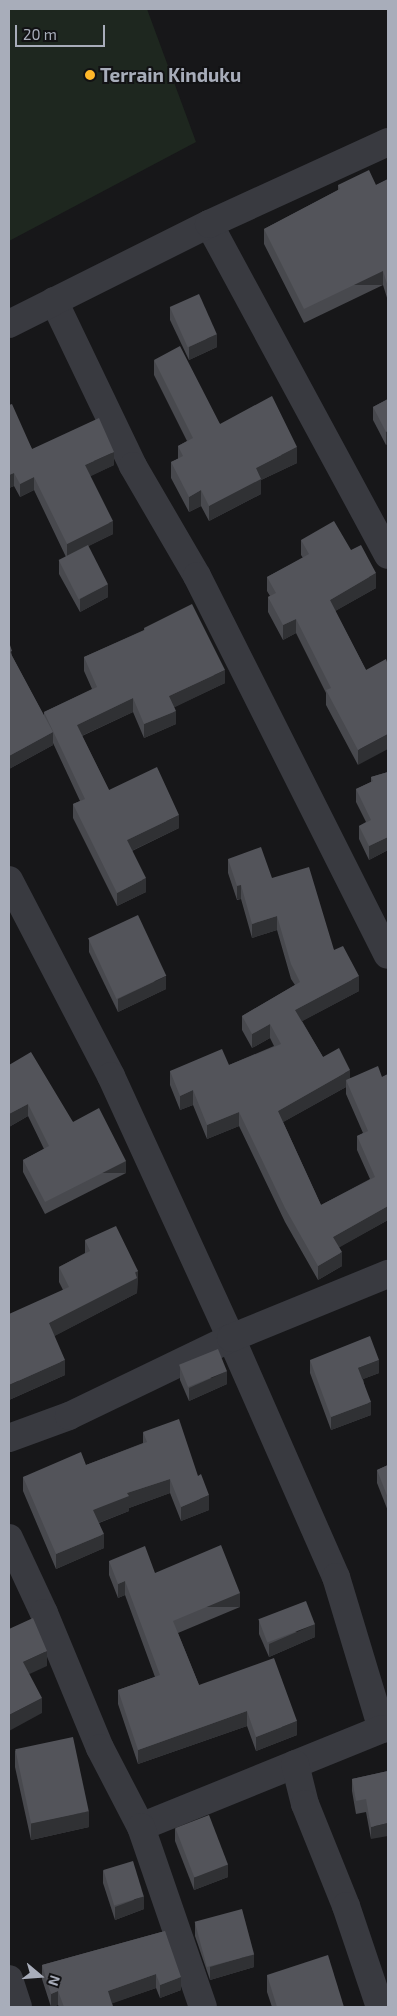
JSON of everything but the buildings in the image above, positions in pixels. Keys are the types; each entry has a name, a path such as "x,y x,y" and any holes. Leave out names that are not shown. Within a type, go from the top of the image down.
{"street":[{"path":"9,324 209,224 388,142"},
{"path":"209,224 388,555"},
{"path":"54,302 133,466 197,576 388,955"},
{"path":"9,880 110,1076 231,1338 336,1577 382,1730 142,1826"},
{"path":"9,1438 69,1416 231,1338 388,1274"},
{"path":"9,1538 44,1613 100,1748 142,1826 203,2007"},
{"path":"295,1764 305,1804 346,1906 380,2007"},
{"path":"9,1979 18,2007"}],"shaded area":[{"name":"Terrain Kinduku","path":"9,9 147,9 196,142 9,241"}],"place":[{"name":"Terrain Kinduku","path":"90,75"}]}
